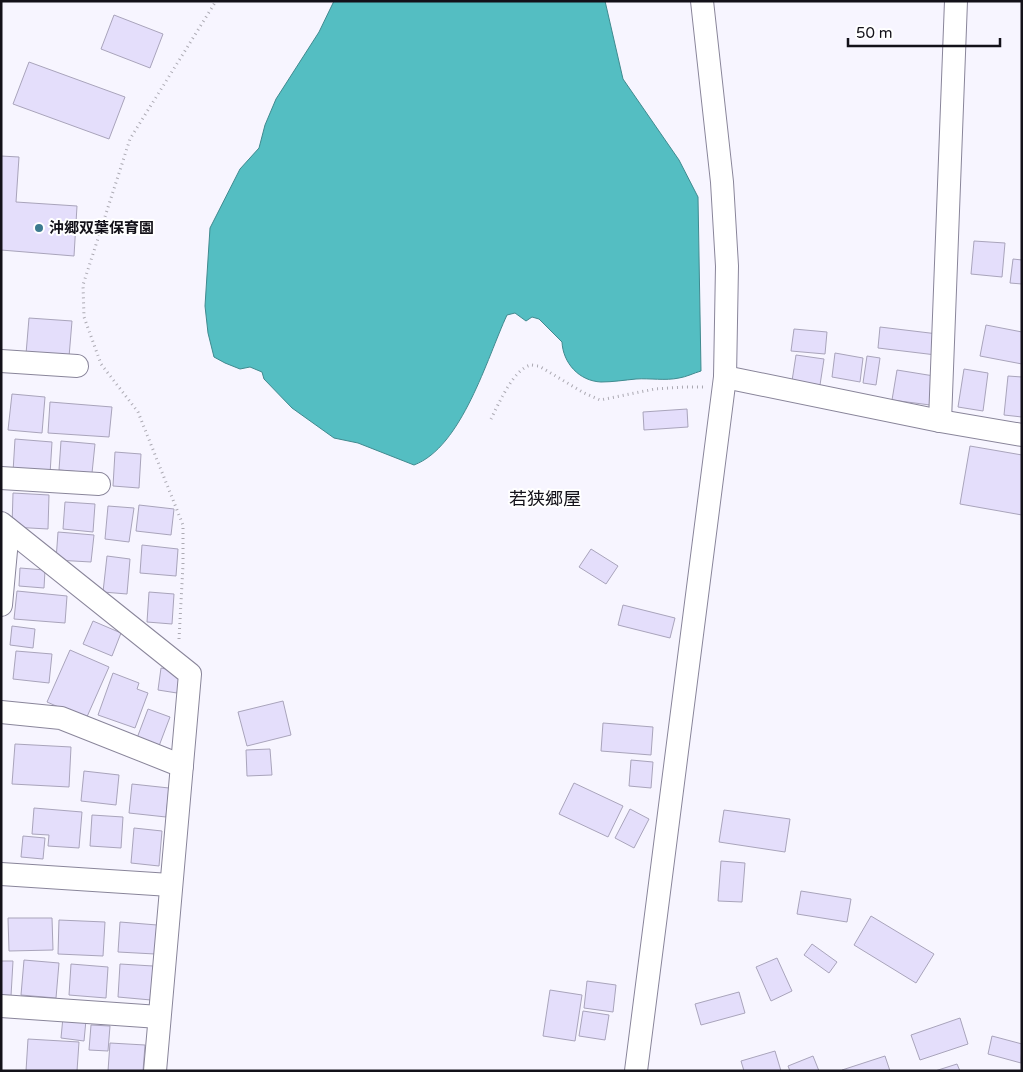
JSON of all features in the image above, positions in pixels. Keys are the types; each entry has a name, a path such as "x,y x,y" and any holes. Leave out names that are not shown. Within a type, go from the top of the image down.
{"street":[{"path":"636,1071 725,382 727,266 714,103 702,1"},
{"path":"940,421 956,1"},
{"path":"1,361 78,366"},
{"path":"725,382 1022,435"},
{"path":"1,478 99,484"},
{"path":"5,526 190,674 155,1071"},
{"path":"1,605 5,526"},
{"path":"1,712 61,718 182,766"},
{"path":"1,874 170,885"},
{"path":"1,1006 160,1017"}],"path":[{"path":"177,664 183,565 183,525 138,412 101,364 84,317 83,286 130,139 216,1"},
{"path":"490,419 520,370 530,365 539,366 584,393 600,400 655,389 725,382"}],"water":[{"path":"334,1 605,1 623,79 679,160 698,197 701,371 674,379 593,381 579,374 569,364 565,357 562,342 539,319 532,317 526,321 515,313 507,315 481,377 459,421 446,440 431,455 414,465 358,443 334,438 292,408 264,379 262,372 250,367 240,369 214,357 208,333 205,306 210,228 240,169 259,148 265,125 276,99 319,32"}],"building":[{"path":"114,15 163,34 150,68 101,49"},
{"path":"29,62 125,97 109,139 13,104"},
{"name":"沖郷双葉保育園","path":"1,156 19,157 16,202 77,206 74,256 1,250"},
{"path":"974,241 1005,243 1002,277 971,274"},
{"path":"1013,259 1022,260 1022,284 1010,283"},
{"path":"29,318 72,321 69,357 26,354"},
{"path":"986,325 1022,332 1022,364 980,356"},
{"path":"880,327 938,334 936,355 878,348"},
{"path":"794,329 827,332 825,354 791,351"},
{"path":"835,353 863,358 860,382 832,377"},
{"path":"796,355 824,359 820,385 792,381"},
{"path":"867,356 880,358 876,385 863,383"},
{"path":"964,369 988,373 983,411 958,407"},
{"path":"897,370 934,376 930,405 892,400"},
{"path":"1008,376 1022,377 1022,417 1004,415"},
{"path":"12,394 45,397 42,433 8,430"},
{"path":"50,402 112,407 109,437 48,433"},
{"path":"687,409 688,427 644,430 643,412"},
{"path":"15,439 52,442 50,474 13,472"},
{"path":"61,441 95,444 92,473 59,470"},
{"path":"970,446 1022,455 1022,515 960,504"},
{"path":"115,452 141,454 139,488 113,486"},
{"path":"13,493 49,495 48,529 12,527"},
{"path":"65,502 95,504 93,532 63,529"},
{"path":"139,505 174,509 171,535 136,531"},
{"path":"108,506 134,508 129,542 105,539"},
{"path":"58,532 94,535 91,562 56,560"},
{"path":"142,545 178,549 176,576 140,573"},
{"path":"591,549 618,566 606,584 579,567"},
{"path":"107,556 130,559 127,594 103,592"},
{"path":"20,568 45,570 44,588 19,586"},
{"path":"17,591 67,596 65,623 14,619"},
{"path":"149,592 174,594 172,624 147,622"},
{"path":"623,605 675,618 670,638 618,625"},
{"path":"93,621 121,633 112,656 83,644"},
{"path":"12,626 35,629 33,648 10,645"},
{"path":"70,650 109,667 86,719 47,702"},
{"path":"16,651 52,654 49,683 13,679"},
{"path":"161,668 181,672 177,693 158,690"},
{"path":"113,673 139,683 137,689 148,693 135,728 98,715"},
{"path":"283,701 291,735 247,746 238,712"},
{"path":"148,709 170,717 159,746 137,738"},
{"path":"603,723 653,727 651,755 601,751"},
{"path":"15,744 71,747 69,787 12,784"},
{"path":"270,749 272,775 247,776 246,750"},
{"path":"631,760 653,762 651,788 629,786"},
{"path":"84,771 119,775 116,805 81,801"},
{"path":"574,783 623,806 608,837 559,814"},
{"path":"132,784 169,788 166,817 129,813"},
{"path":"34,808 82,812 79,848 48,846 49,835 32,834"},
{"path":"630,809 649,819 634,848 615,838"},
{"path":"724,810 790,819 785,852 719,842"},
{"path":"92,815 123,817 121,848 90,846"},
{"path":"134,828 162,831 159,866 131,863"},
{"path":"23,836 45,838 43,859 21,857"},
{"path":"721,861 745,863 742,902 718,901"},
{"path":"801,891 851,899 847,922 797,914"},
{"path":"871,916 934,954 916,983 854,945"},
{"path":"8,918 52,918 53,950 9,951"},
{"path":"59,920 105,922 103,956 58,954"},
{"path":"120,922 157,925 155,954 118,952"},
{"path":"812,944 837,962 829,973 804,955"},
{"path":"777,958 792,991 771,1001 756,967"},
{"path":"24,960 59,963 56,998 21,995"},
{"path":"1,961 13,961 11,996 1,996"},
{"path":"71,964 108,967 106,998 69,995"},
{"path":"120,964 153,966 151,1000 118,997"},
{"path":"587,981 616,985 613,1012 584,1008"},
{"path":"550,990 582,995 575,1041 543,1036"},
{"path":"739,992 745,1013 701,1025 695,1004"},
{"path":"583,1011 609,1015 605,1040 579,1036"},
{"path":"63,1017 86,1020 84,1041 61,1038"},
{"path":"960,1018 968,1044 920,1060 911,1035"},
{"path":"91,1025 110,1026 108,1051 89,1050"},
{"path":"992,1036 1022,1044 1021,1063 988,1054"},
{"path":"28,1039 79,1042 77,1071 26,1071"},
{"path":"110,1043 145,1045 143,1071 108,1071"},
{"path":"775,1051 781,1071 744,1071 741,1061"},
{"path":"813,1056 819,1071 790,1071 788,1066"},
{"path":"885,1056 890,1071 842,1071 842,1070"},
{"path":"957,1064 960,1071 935,1071"}],"place":[{"name":"沖郷双葉保育園","path":"39,228"}],"district":[{"name":"若狭郷屋","path":"545,499"}]}
